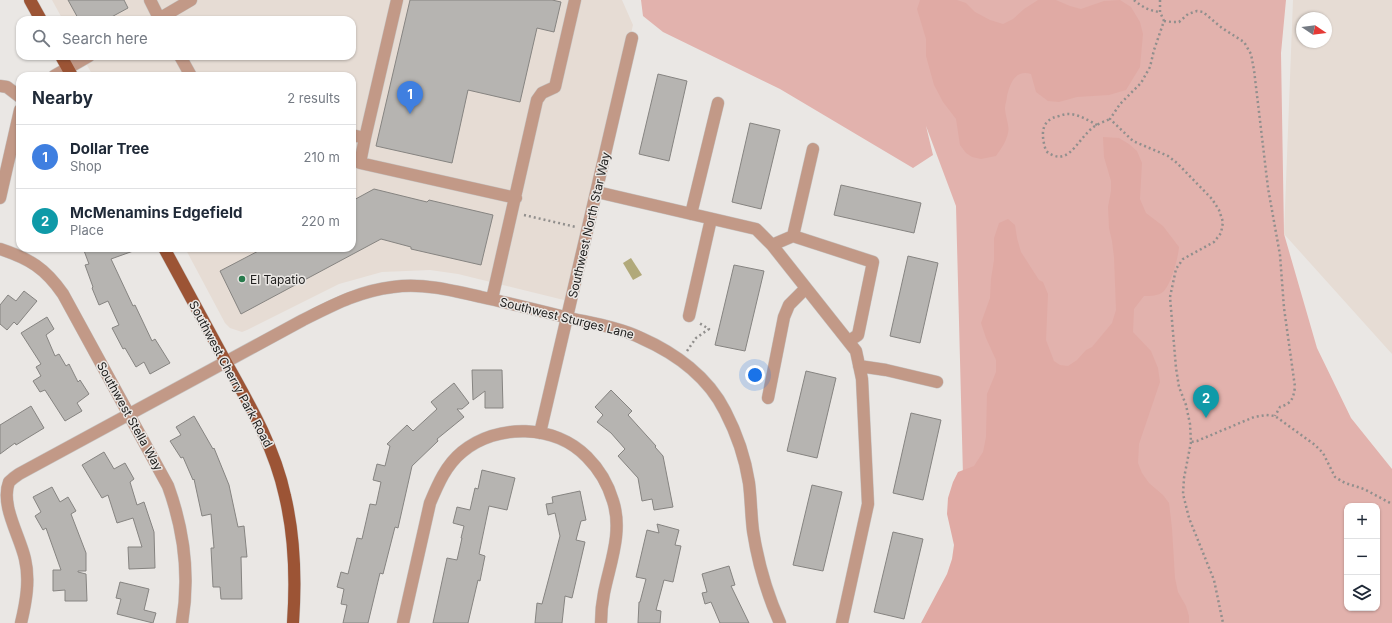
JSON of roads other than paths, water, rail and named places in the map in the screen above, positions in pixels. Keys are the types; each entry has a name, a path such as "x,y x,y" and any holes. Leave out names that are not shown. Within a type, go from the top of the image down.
{"main road":[{"path":"30,0 39,16"},
{"path":"64,60 70,72"},
{"name":"Southwest Cherry Park Road","path":"166,252 262,430 271,451 285,495 293,538 295,577 293,623"}],"street":[{"path":"150,0 157,16"},
{"path":"165,16 190,0"},
{"path":"397,0 360,163 516,198"},
{"path":"492,299 537,100 542,93 555,87 575,0"},
{"name":"Southwest North Star Way","path":"540,433 632,38"},
{"path":"70,72 84,60"},
{"path":"182,60 189,72"},
{"path":"0,86 6,87 16,94"},
{"path":"691,214 718,103"},
{"path":"0,198 16,128"},
{"path":"356,136 365,138"},
{"path":"793,236 813,149"},
{"path":"596,192 756,229 772,245 856,351 862,379 868,504 842,623"},
{"path":"689,316 711,219"},
{"path":"772,245 793,236 873,262 858,335 849,341"},
{"name":"Southwest Stella Way","path":"0,249 27,260 43,270 53,279 64,294 168,486 175,506 182,535 186,565 186,595 182,623"},
{"name":"Southwest Sturges Lane","path":"21,623 26,604 28,577 25,559 2,506 4,493 9,483 19,474 303,320 346,299 368,291 394,287 420,286 440,288 492,299 628,332 660,347 680,360 694,372 711,390 725,410 740,443 749,483 753,530 758,558 765,583 780,623"},
{"path":"768,398 784,317 789,306 806,288"},
{"path":"859,366 886,370 937,382"},
{"path":"403,623 430,503 437,485 447,468 462,452 477,442 494,434 522,430 540,433 560,439 576,448 587,456 598,469 605,481 613,502 617,521 616,534 604,593 601,623"}],"place":[{"name":"Dollar Tree","path":"410,114"},
{"name":"El Tapatio","path":"242,279"},
{"name":"McMenamins Edgefield","path":"1206,418"}]}
